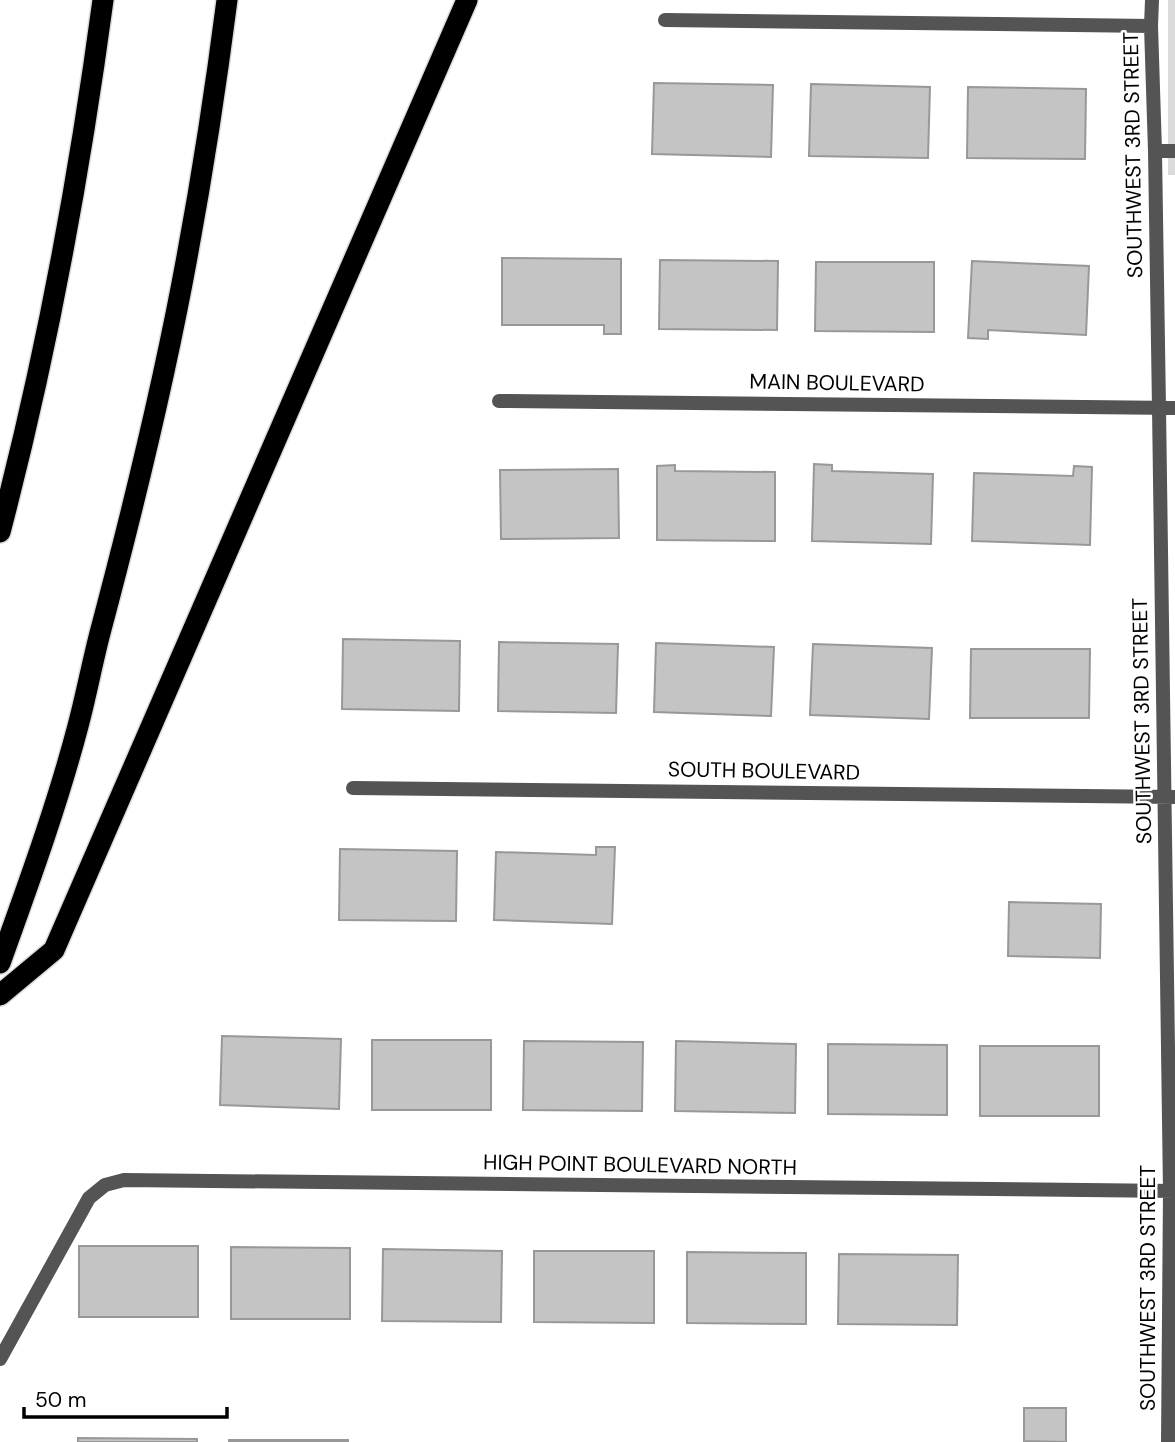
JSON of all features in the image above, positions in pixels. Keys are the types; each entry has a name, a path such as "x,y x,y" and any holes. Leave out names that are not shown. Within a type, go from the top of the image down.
{"highway":[{"path":"0,531 31,406 51,309 87,117 103,0"},
{"path":"0,963 36,865 78,728 124,543 185,269 227,0"},
{"path":"0,995 54,950 467,0"}],"street":[{"name":"SOUTHWEST 3RD STREET","path":"1152,0 1169,797 1172,1191 1168,1442"},
{"path":"665,20 1151,26"},
{"path":"1155,151 1175,151"},
{"name":"MAIN BOULEVARD","path":"499,401 1175,408"},
{"name":"SOUTH BOULEVARD","path":"353,788 1169,797"},
{"name":"HIGH POINT BOULEVARD NORTH","path":"0,1359 89,1198 104,1185 124,1180 1172,1191"}],"shaded area":[{"path":"1168,0 1175,0 1175,175 1168,175"}],"building":[{"path":"654,83 773,85 771,157 652,154"},
{"path":"811,84 930,87 928,158 809,156"},
{"path":"968,87 1086,89 1085,159 967,158"},
{"path":"502,258 621,259 621,334 604,334 604,325 502,325"},
{"path":"660,260 778,261 777,330 659,329"},
{"path":"972,261 1089,266 1086,335 988,330 988,339 968,338"},
{"path":"816,262 934,262 934,332 815,331"},
{"path":"814,464 832,465 832,471 933,474 931,544 812,541"},
{"path":"675,465 675,471 775,472 775,541 657,540 657,466"},
{"path":"1074,466 1092,467 1090,545 972,541 974,473 1073,476"},
{"path":"618,469 619,538 501,539 500,470"},
{"path":"343,639 460,641 459,711 342,709"},
{"path":"499,642 618,644 616,713 498,711"},
{"path":"656,643 774,647 771,716 654,712"},
{"path":"813,644 932,648 929,719 810,715"},
{"path":"971,649 1090,649 1089,718 970,718"},
{"path":"596,847 615,847 612,924 494,920 496,852 596,855"},
{"path":"340,849 457,851 456,921 339,920"},
{"path":"1009,902 1101,904 1100,958 1008,956"},
{"path":"222,1036 341,1039 339,1109 220,1105"},
{"path":"372,1040 491,1040 491,1110 372,1110"},
{"path":"524,1041 643,1042 642,1111 523,1110"},
{"path":"676,1041 796,1044 795,1113 675,1111"},
{"path":"828,1044 947,1045 947,1115 828,1114"},
{"path":"980,1046 1099,1046 1099,1116 980,1116"},
{"path":"79,1246 198,1246 198,1317 79,1317"},
{"path":"231,1247 350,1248 350,1319 231,1319"},
{"path":"383,1249 502,1251 501,1322 382,1321"},
{"path":"534,1251 654,1251 654,1323 534,1322"},
{"path":"687,1252 806,1253 806,1324 687,1323"},
{"path":"839,1254 958,1255 957,1325 838,1324"},
{"path":"1024,1408 1066,1408 1066,1442 1024,1441"},
{"path":"78,1438 197,1439 197,1442 78,1442"},
{"path":"348,1440 348,1442 229,1442"}]}
